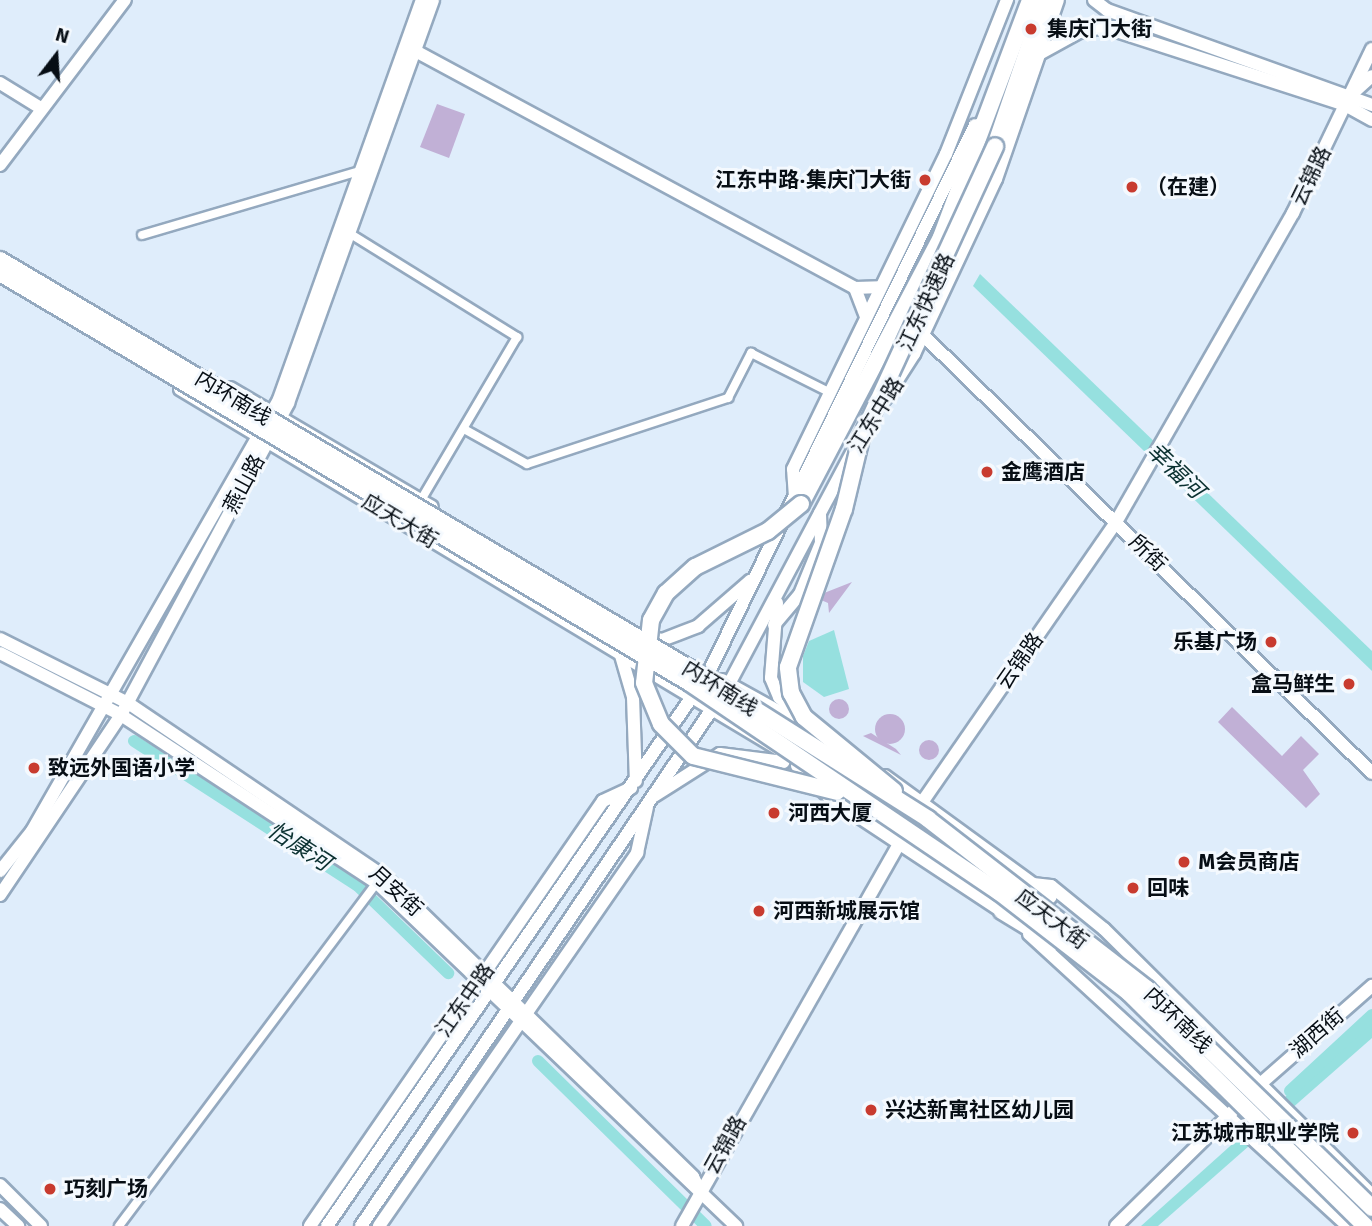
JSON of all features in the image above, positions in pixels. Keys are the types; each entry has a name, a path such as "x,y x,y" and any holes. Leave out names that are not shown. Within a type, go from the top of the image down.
{"highway":[{"name":"江东快速路","path":"798,501 941,237 989,141 1030,0"},
{"name":"江东快速路","path":"911,821 804,717 791,693 788,667 811,606 861,438 989,141 1045,0"},
{"name":"内环南线","path":"0,258 699,674 911,821 1085,936 1299,1133 1372,1208"},
{"name":"内环南线","path":"0,273 690,683 911,821 1066,940 1365,1226"},
{"path":"798,501 768,531 710,558 670,588 651,620 644,683 661,724 693,756 733,771 828,788 911,821"},
{"path":"1018,892 1049,896 1209,1038 1299,1133"},
{"path":"1002,911 1053,942 1283,1146"}],"street":[{"path":"0,165 39,107 125,0"},
{"name":"燕山路","path":"0,871 32,831 276,414 349,233 422,0"},
{"name":"燕山路","path":"276,414 360,171 409,48 433,0"},
{"name":"江东中路","path":"327,1226 706,678 757,573 798,501 960,160 1012,40 1022,0"},
{"name":"江东中路","path":"361,1226 508,1005 725,690 820,510 923,334 996,179 1058,0"},
{"path":"1094,0 1107,10 1352,94 1372,105"},
{"path":"1004,3 1012,40"},
{"name":"江东中路","path":"798,501 793,469 946,154 1004,3"},
{"path":"1041,53 1079,32 1104,27 1345,105 1372,120"},
{"path":"409,48 855,288 880,287"},
{"name":"云锦路","path":"682,1225 897,843 923,801 1116,522 1293,214 1372,49"},
{"name":"云锦路","path":"1352,94 1372,76"},
{"path":"0,83 39,107"},
{"path":"142,235 360,171"},
{"path":"349,233 517,337 421,500"},
{"name":"应天大街","path":"0,258 276,414 421,500 636,634 691,672 725,690 1072,937 1372,1217"},
{"name":"应天大街","path":"0,280 620,652 797,766 829,797 1002,911 1108,1000 1348,1226"},
{"path":"855,288 866,317"},
{"name":"所街","path":"923,334 1372,773"},
{"path":"464,429 527,464 728,398 751,352 829,392"},
{"name":"燕山路","path":"0,895 128,703 262,439"},
{"path":"773,625 808,575 821,543 820,510"},
{"path":"636,634 662,640 698,626 757,573"},
{"path":"778,592 773,625 771,678 779,697 795,716 834,741"},
{"name":"月安街","path":"0,639 109,700 128,703 385,877 521,1018 736,1226"},
{"path":"620,652 633,697 633,784"},
{"path":"0,653 109,700 121,715 377,883 481,978"},
{"name":"应天大街","path":"725,690 834,741 923,801 1033,884 1051,886 1104,929 1263,1081 1372,1195"},
{"path":"650,802 720,754 759,754 797,766"},
{"name":"应天大街","path":"797,766 842,779 911,821 1018,892 1135,985 1372,1224"},
{"name":"江东中路","path":"310,1226 603,801 633,784"},
{"name":"江东中路","path":"379,1226 637,853 650,802"},
{"path":"911,821 1017,882 1033,884"},
{"path":"119,1226 377,883"},
{"name":"湖西街","path":"1116,1226 1263,1081 1372,986"},
{"path":"0,1185 41,1226"},
{"path":"0,1209 18,1226"}],"shaded area":[{"path":"437,104 465,114 449,158 420,147"},
{"path":"852,582 829,613 828,603 814,597"},
{"path":"839,699 846,702 849,709 846,716 839,719 832,716 829,709 832,702"},
{"path":"1232,707 1282,756 1301,736 1319,754 1303,770 1320,794 1306,808 1218,722"},
{"path":"890,714 901,718 905,729 901,740 890,744 879,740 875,729 879,718"},
{"path":"871,733 896,749 901,755 863,736"},
{"path":"929,740 936,743 939,750 936,757 929,760 922,757 919,750 922,743"}],"water":[{"name":"幸福河","path":"980,274 1372,651 1372,671 973,286"},
{"path":"834,630 849,689 824,697 803,682 803,656 809,641"},
{"path":"1372,1019 1372,1038 1158,1226 1141,1226"}],"waterway":[{"name":"怡康河","path":"134,741 357,885 448,973"},
{"path":"1290,1091 1372,1015"},
{"name":"怡康河","path":"538,1061 706,1226"}],"place":[{"name":"集庆门大街","path":"1031,29"},
{"name":"江东中路·集庆门大街","path":"925,180"},
{"name":"（在建）","path":"1132,187"},
{"name":"金鹰酒店","path":"987,472"},
{"name":"乐基广场","path":"1271,642"},
{"name":"盒马鲜生","path":"1349,684"},
{"name":"致远外国语小学","path":"34,768"},
{"name":"河西大厦","path":"774,813"},
{"name":"M会员商店","path":"1184,862"},
{"name":"回味","path":"1133,888"},
{"name":"河西新城展示馆","path":"759,911"},
{"name":"兴达新寓社区幼儿园","path":"871,1110"},
{"name":"江苏城市职业学院","path":"1353,1133"},
{"name":"巧刻广场","path":"50,1189"}]}
